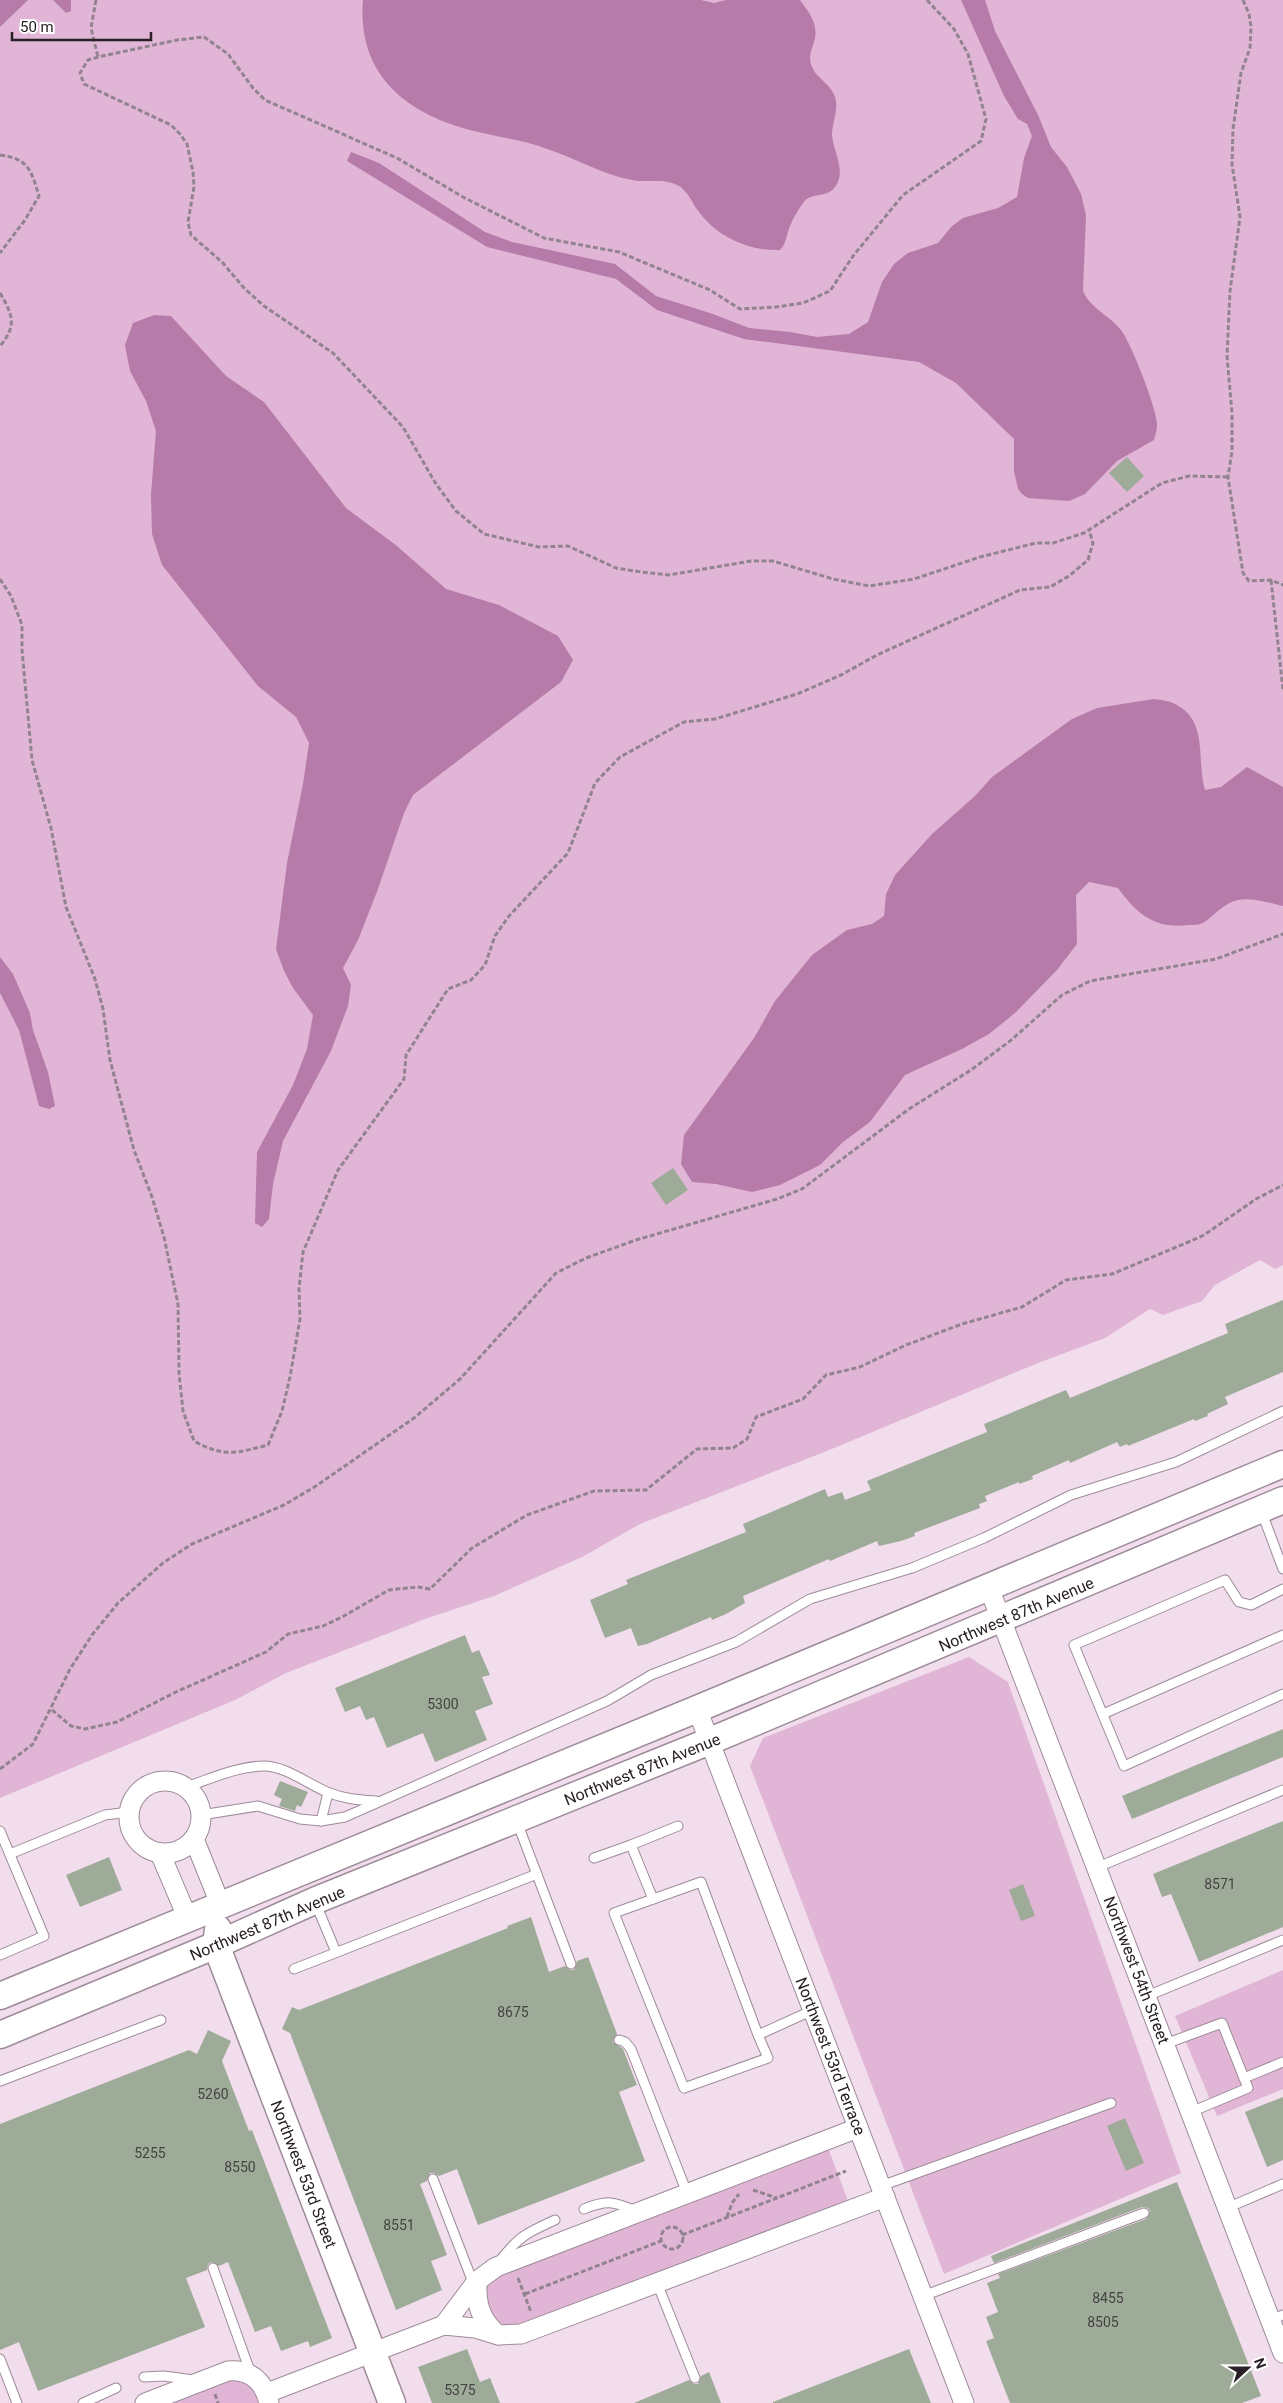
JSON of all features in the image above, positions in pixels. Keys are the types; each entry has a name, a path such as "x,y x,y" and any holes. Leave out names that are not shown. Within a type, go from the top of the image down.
{"main road":[{"name":"Northwest 87th Avenue","path":"0,1996 989,1588 1283,1464"},
{"name":"Northwest 87th Avenue","path":"0,2035 216,1945 314,1901 710,1742 1272,1505"},
{"name":"Northwest 53rd Street","path":"216,1945 221,1906"},
{"name":"Northwest 53rd Street","path":"188,1919 216,1945 392,2403"}],"street":[{"name":"Northwest 54th Street","path":"989,1588 1098,1867 1227,2208 1277,2317 1283,2353"},
{"name":"Northwest 53rd Terrace","path":"697,1709 964,2403"},
{"path":"165,1781 186,1787 195,1797 201,1815 198,1831 194,1839 184,1848 172,1853 160,1853 144,1846 133,1834 129,1823 129,1812 133,1800 141,1789 152,1783 165,1781"},
{"path":"194,1839 221,1906"},
{"path":"160,1853 188,1919"},
{"path":"444,2326 476,2283 504,2264 858,2128"},
{"path":"145,2403 228,2371 239,2370 251,2374 260,2382 268,2398 373,2353 444,2326 474,2328 498,2335 516,2335 657,2283 883,2192"},
{"path":"476,2283 478,2308 485,2322 498,2335"}],"lane":[{"path":"201,1815 258,1806 300,1820 321,1821 345,1817 606,1701 651,1675 736,1642 810,1599 912,1568 984,1538 1072,1495 1176,1462 1283,1410"},
{"path":"1272,1505 1283,1569"},
{"path":"1283,1589 1251,1605 1239,1602 1225,1580 1074,1645 1124,1766 1283,1694"},
{"path":"1103,1714 1283,1635"},
{"path":"186,1787 235,1771 264,1766 283,1771 328,1793 350,1800 379,1801"},
{"path":"1098,1867 1283,1790"},
{"path":"321,1821 328,1793"},
{"path":"10,1854 105,1815 129,1812"},
{"path":"516,1820 571,1964"},
{"path":"594,1858 678,1826"},
{"path":"0,1831 44,1936 0,1955"},
{"path":"631,1845 653,1899"},
{"path":"294,1969 537,1874"},
{"path":"700,1882 758,2035 768,2058 684,2088 614,1913 700,1882"},
{"path":"314,1901 336,1952"},
{"path":"1147,1996 1283,1940"},
{"path":"758,2035 813,2010"},
{"path":"0,2081 161,2020"},
{"path":"1165,2044 1222,2023 1248,2088 1190,2112"},
{"path":"619,2040 625,2042 630,2049 687,2193"},
{"path":"1244,2078 1283,2062"},
{"path":"883,2192 1110,2104"},
{"path":"433,2178 476,2283"},
{"path":"1227,2208 1283,2184"},
{"path":"584,2209 602,2202 620,2204 638,2212"},
{"path":"923,2296 1144,2213"},
{"path":"504,2264 513,2244 524,2234 555,2220"},
{"path":"213,2268 251,2374"},
{"path":"657,2283 695,2378"},
{"path":"0,2359 17,2403"},
{"path":"144,2377 164,2376 200,2382"},
{"path":"82,2403 116,2388"}],"path":[{"path":"96,0 91,28 98,57"},
{"path":"927,0 954,29 968,54 986,120 981,141 903,195 853,256 830,291 803,303 776,307 740,309 710,290 619,252 544,238 463,197 397,158 265,100 253,88 228,54 204,38 177,40 98,57 88,60 80,74 84,84 171,125 187,144 193,172 194,188 188,222 191,235 222,262 244,288 264,306 333,353 403,428 436,484 456,511 484,534 539,547 568,546 616,568 641,572 669,575 751,561 773,561 833,579 869,586 914,579 980,557 1036,543 1053,543 1089,530 1162,483 1190,476 1228,477"},
{"path":"1243,0 1249,14 1251,27 1250,48 1241,73 1233,129 1232,164 1240,218 1228,315 1227,356 1232,413 1232,451 1228,477 1243,573 1249,580 1271,580 1283,584"},
{"path":"0,155 16,157 31,170 39,196 0,253"},
{"path":"0,293 12,319 10,334 0,346"},
{"path":"0,579 11,596 22,625 22,650 32,760 51,828 66,906 95,979 103,1008 110,1060 134,1150 152,1197 164,1237 178,1304 179,1373 183,1411 194,1441 213,1451 238,1452 268,1445 282,1411 300,1319 299,1289 303,1252 338,1170 404,1079 406,1055 448,989 471,980 485,965 495,936 509,916 568,853 595,783 620,756 684,722 715,719 797,694 841,675 877,655 1020,590 1050,587 1069,576 1088,560 1093,543 1089,530"},
{"path":"1271,580 1283,690"},
{"path":"0,1769 33,1744 52,1710 70,1669 92,1635 118,1603 163,1563 192,1544 284,1505 316,1486 414,1418 460,1379 556,1273 586,1258 636,1240 802,1190 909,1109 978,1065 1010,1041 1062,995 1090,980 1216,959 1283,934"},
{"path":"52,1710 71,1726 85,1729 118,1722 176,1692 266,1652 288,1634 336,1620 389,1590 418,1587 430,1589 472,1548 527,1515 594,1490 646,1490 697,1449 733,1448 747,1439 756,1417 803,1399 826,1375 860,1367 906,1345 962,1324 1022,1307 1066,1280 1112,1274 1144,1262 1204,1235 1256,1199 1283,1185"},
{"path":"682,2235 846,2171"},
{"path":"727,2217 732,2203 740,2194 754,2189 777,2198"},
{"path":"667,2228 677,2228 682,2235 681,2244 675,2249 667,2248 661,2241 662,2233 667,2228"},
{"path":"525,2294 661,2241"},
{"path":"504,2264 525,2294 538,2328"}],"shaded area":[{"path":"0,0 1283,0 1283,1265 1275,1269 1260,1260 1215,1285 1202,1301 1163,1315 1150,1309 1105,1338 1038,1363 827,1451 640,1524 582,1557 494,1596 425,1619 286,1673 235,1700 0,1798"},
{"path":"0,0 28,0 0,27"},
{"path":"53,0 71,0 71,11 66,13"},
{"path":"363,0 701,0 714,3 726,0 800,0 812,18 815,27 816,33 810,56 812,67 835,97 836,111 832,135 840,168 838,181 831,191 811,197 803,203 797,211 780,250 768,250 744,245 712,227 696,208 686,192 677,185 661,181 638,181 621,178 538,146 449,124 407,102 391,87 378,70 368,50 363,26"},
{"path":"961,0 985,0 995,31 1038,115 1051,147 1067,167 1081,194 1086,215 1083,291 1090,302 1125,335 1143,376 1156,418 1157,427 1154,440 1117,461 1085,494 1069,501 1028,498 1022,494 1018,489 1014,471 1014,439 956,383 919,362 744,339 657,310 616,279 487,247 347,161 351,152 379,163 485,232 512,242 615,264 656,296 713,314 749,328 817,337 849,334 868,322 882,282 894,264 908,253 938,243 952,226 963,218 998,208 1017,197 1024,158 1032,136 1027,124 1018,119 1004,96"},
{"path":"154,315 171,316 226,376 264,402 346,508 397,546 446,589 499,605 558,636 573,660 561,682 413,795 404,813 358,940 343,968 351,985 348,1006 331,1051 283,1141 273,1184 269,1219 262,1227 255,1223 257,1152 293,1085 307,1049 313,1015 293,988 276,949 287,863 309,743 296,717 258,686 162,565 152,534 151,494 156,431 146,401 130,371 125,345 133,323"},
{"path":"1154,699 1177,705 1194,722 1200,743 1205,790 1221,787 1247,767 1283,787 1283,906 1243,899 1223,907 1201,924 1165,925 1147,918 1132,905 1118,888 1089,882 1076,895 1077,944 1057,970 1015,1013 989,1034 962,1049 905,1075 870,1122 843,1142 820,1165 780,1185 752,1192 716,1184 692,1182 681,1164 684,1135 754,1038 775,1001 812,955 847,930 872,924 884,916 886,894 895,875 932,834 975,796 992,777 1072,719 1097,708"},
{"path":"0,957 13,974 30,1013 33,1030 48,1072 55,1106 49,1109 39,1106 19,1030 0,993"},
{"path":"969,1657 1008,1682 1181,2173 944,2274 750,1766 763,1738"},
{"path":"1283,1970 1283,2089 1217,2116 1175,2016"},
{"path":"827,2145 848,2201 518,2328 499,2323 492,2318 488,2311 485,2295 491,2276"},
{"path":"228,2376 245,2381 253,2387 261,2403 159,2403"}],"building":[{"path":"1127,457 1144,476 1127,492 1109,473"},
{"path":"673,1168 688,1190 666,1205 651,1183"},
{"path":"1283,1300 1283,1372 1225,1397 1228,1404 1207,1414 1208,1416 1195,1421 1194,1419 1128,1446 1127,1444 1120,1447 1117,1442 1070,1463 1069,1460 1032,1476 1033,1479 1019,1484 1019,1482 985,1496 987,1501 979,1504 980,1508 914,1533 915,1536 901,1541 879,1546 877,1541 830,1561 829,1559 743,1596 745,1603 726,1614 712,1620 711,1617 647,1644 638,1646 631,1628 605,1638 590,1600 628,1584 626,1580 746,1532 743,1524 825,1489 828,1497 842,1492 845,1500 871,1490 867,1481 987,1432 984,1424 1066,1390 1070,1398 1228,1333 1225,1324"},
{"path":"465,1635 472,1653 479,1650 490,1675 482,1677 493,1704 475,1711 487,1740 435,1762 423,1733 387,1748 374,1717 366,1720 360,1706 345,1712 335,1688"},
{"path":"1283,1729 1283,1757 1132,1819 1122,1796"},
{"path":"280,1781 308,1792 301,1807 297,1805 295,1811 279,1806 282,1799 274,1795"},
{"path":"1283,1821 1283,1927 1199,1962 1171,1894 1162,1897 1153,1874"},
{"path":"109,1857 122,1890 80,1907 66,1875"},
{"path":"1023,1884 1035,1916 1021,1921 1009,1890"},
{"path":"531,1917 549,1972 565,1966 570,1970 574,1970 577,1961 588,1957 617,2034 613,2042 623,2049 637,2085 619,2092 645,2161 478,2225 457,2169 439,2176 430,2173 427,2181 420,2184 447,2255 431,2261 442,2290 396,2310 290,2033 282,2029 292,2007 299,2010 508,1928 507,1926"},
{"path":"208,2030 231,2041 222,2061 249,2131 252,2130 332,2338 310,2347 308,2341 281,2351 271,2326 255,2332 228,2262 219,2266 211,2262 208,2264 207,2270 186,2278 205,2327 38,2391 19,2342 0,2350 0,2124 189,2050 197,2054"},
{"path":"1283,2097 1283,2160 1267,2167 1245,2112"},
{"path":"1125,2118 1144,2163 1126,2171 1107,2126"},
{"path":"1177,2182 1261,2396 1242,2403 1010,2403 986,2341 994,2338 986,2317 998,2312 987,2283 1000,2278 998,2274 1146,2219 1150,2211 1148,2208 1142,2207 994,2263 991,2256"},
{"path":"467,2349 480,2382 490,2378 500,2403 432,2403 418,2367"},
{"path":"909,2349 931,2403 773,2403 773,2402"},
{"path":"709,2372 721,2403 634,2403 689,2380 694,2384 698,2384 701,2376"}]}
